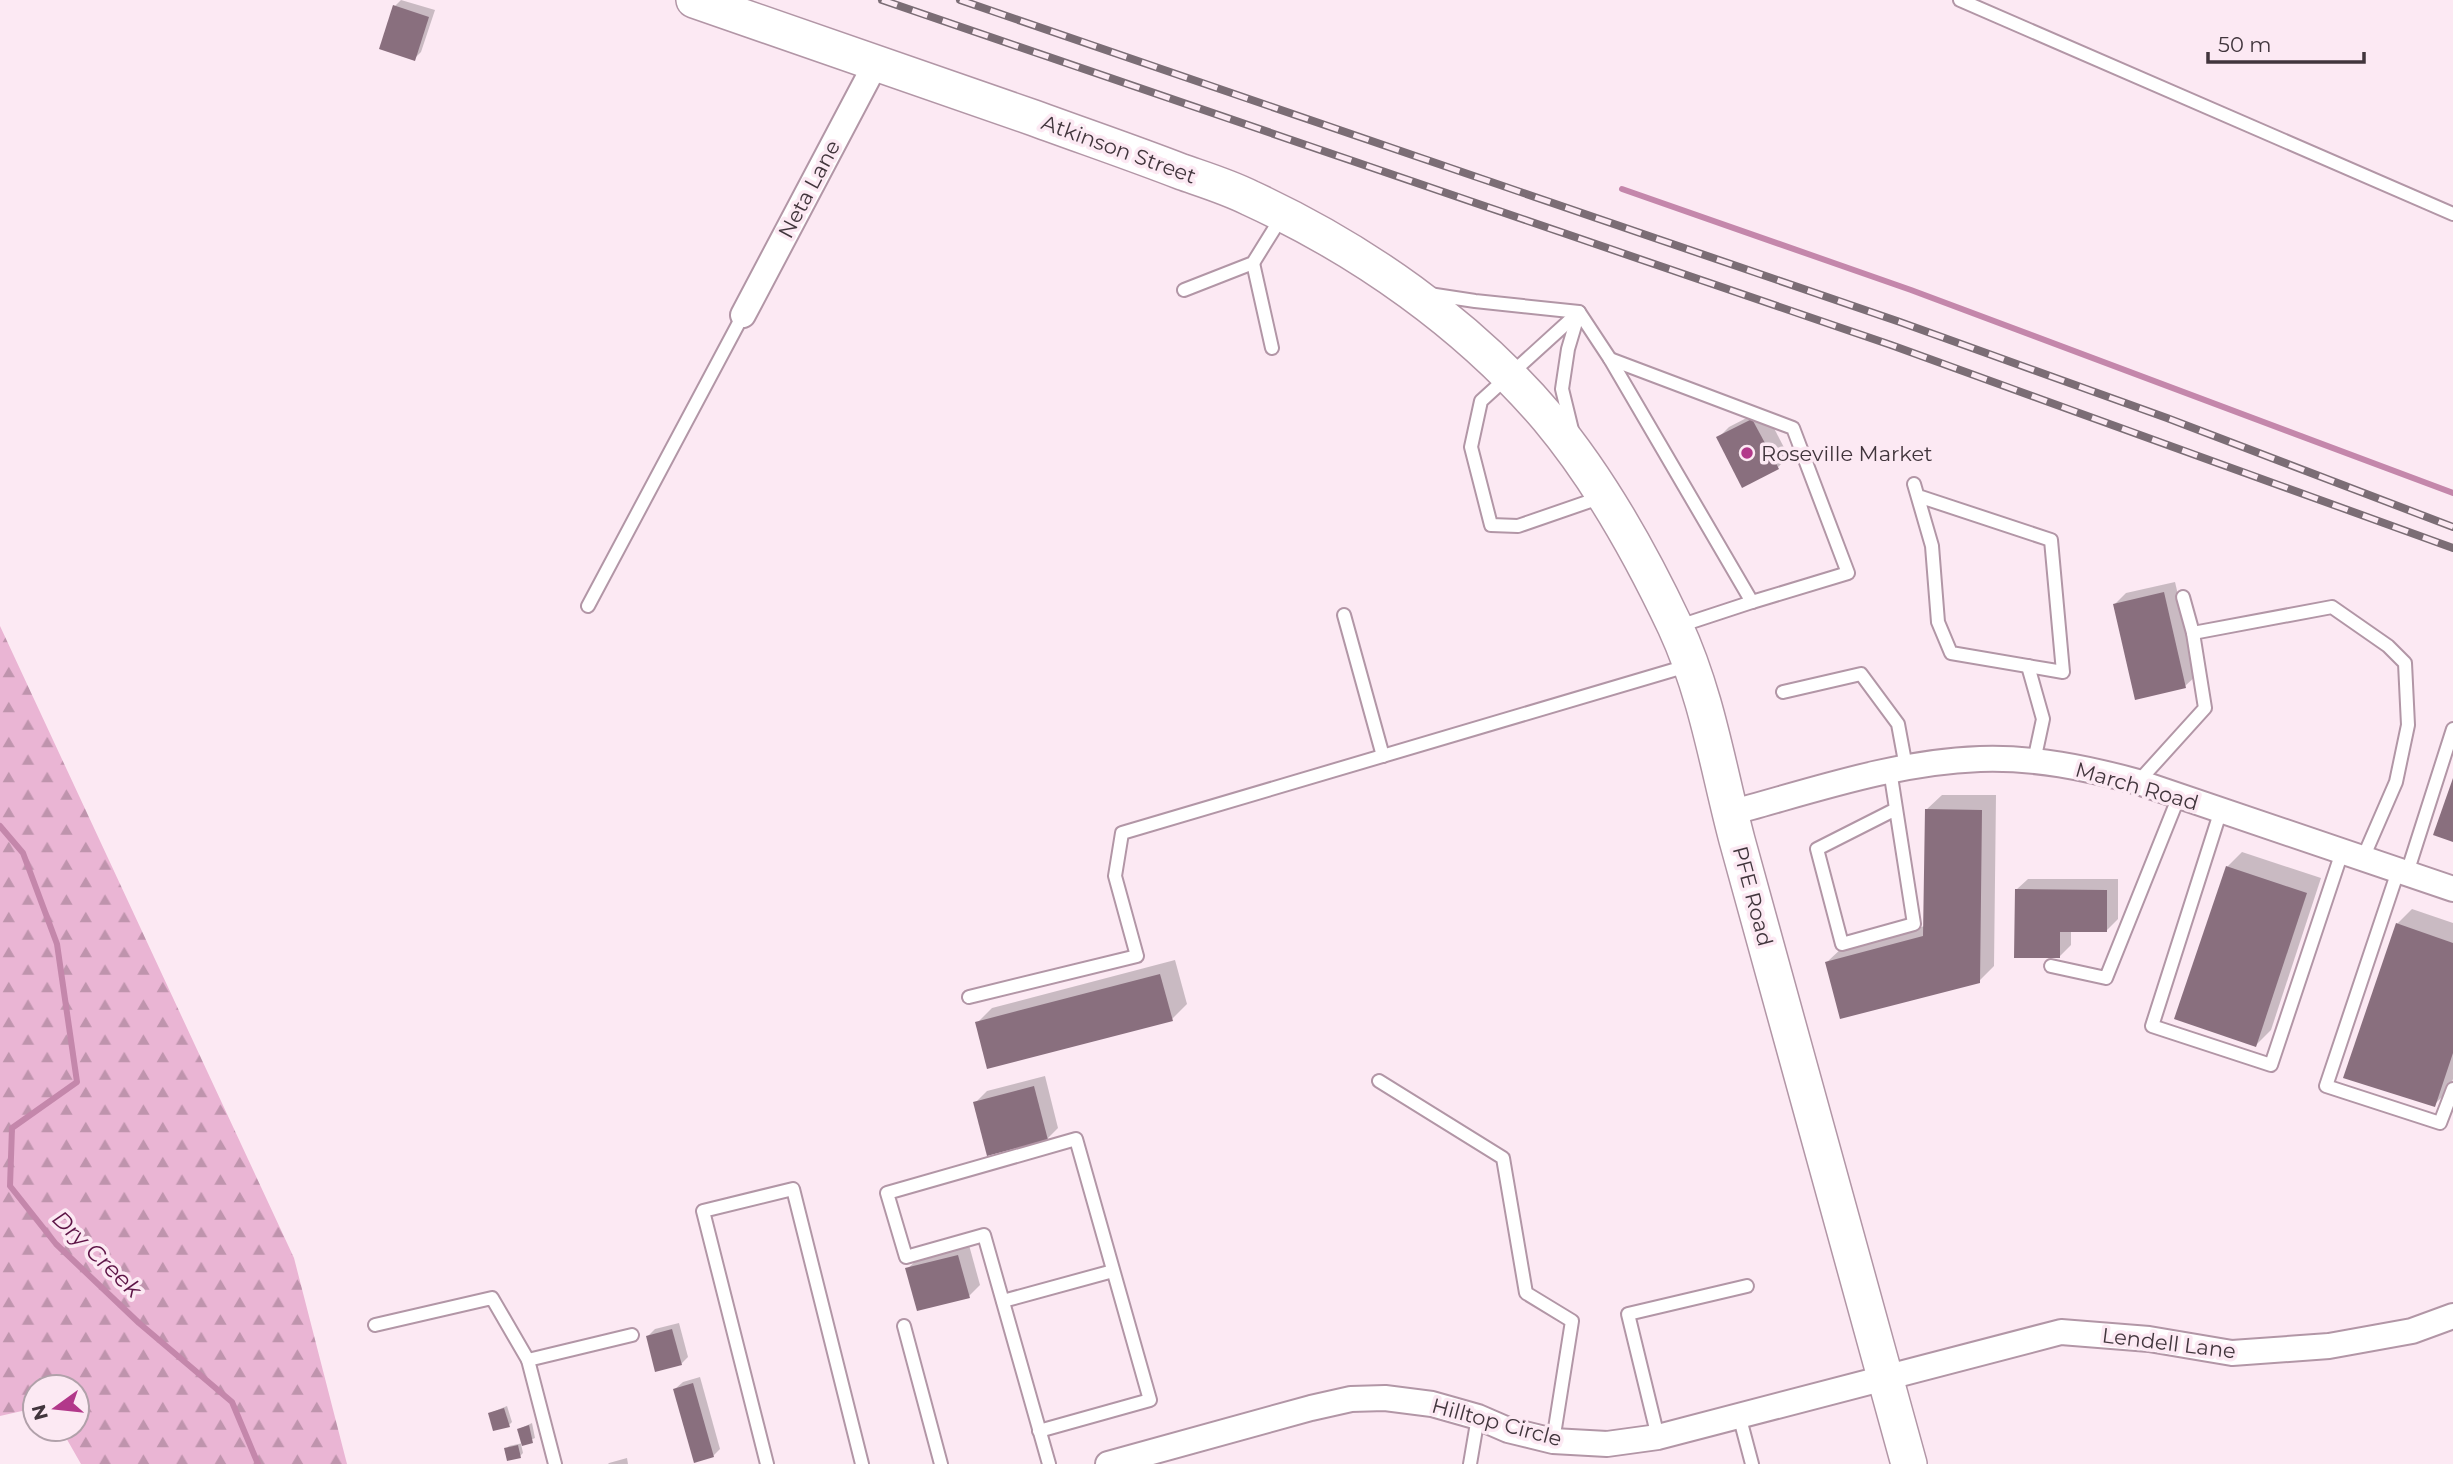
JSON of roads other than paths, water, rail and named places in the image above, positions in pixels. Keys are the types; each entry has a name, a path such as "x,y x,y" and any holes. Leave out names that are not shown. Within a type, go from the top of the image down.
{"main road":[{"name":"Atkinson Street","path":"694,0 1130,152 1246,196 1310,227 1372,265 1439,314 1507,374"},
{"name":"PFE Road","path":"1507,374 1549,419 1604,496 1635,548 1676,627 1691,665 1715,739 1730,813 1909,1464"}],"street":[{"name":"Neta Lane","path":"743,315 876,63"},
{"name":"March Road","path":"1730,813 1898,768 1982,759 2034,761 2095,770 2138,782 2453,889"},
{"name":"Lendell Lane","path":"1886,1376 2061,1332 2149,1339 2232,1353 2329,1346 2412,1331 2453,1316"},
{"name":"Hilltop Circle","path":"1108,1464 1351,1399 1385,1398 1432,1404 1478,1417 1508,1430 1553,1441 1607,1444 1658,1437 1886,1376"}],"lane":[{"path":"1960,0 2453,214"},
{"path":"1184,290 1253,264 1283,214"},
{"path":"1253,264 1272,348"},
{"path":"1408,290 1475,302 1579,312"},
{"path":"1579,312 1610,359 1752,601"},
{"path":"1579,312 1480,401 1471,447 1491,525 1518,526 1604,496"},
{"path":"1579,312 1568,349 1562,389 1579,461"},
{"path":"588,606 743,315"},
{"path":"1610,359 1793,428 1848,573 1676,627"},
{"path":"1916,490 2050,540 2063,672 2028,666 1951,653 1938,622 1933,546 1916,490"},
{"path":"2138,782 2205,708 2193,633 2183,597"},
{"path":"2193,633 2332,607 2388,646 2405,663 2408,725 2396,782 2352,855 2271,1065 2152,1026 2221,810"},
{"path":"1344,615 1383,756"},
{"path":"969,997 1137,956 1115,876 1122,833 1691,665"},
{"path":"2028,666 2043,719 2034,761"},
{"path":"1783,692 1861,674 1898,724 1896,809 1914,924 1842,944 1816,849 1896,809"},
{"path":"2453,729 2326,1086 2440,1123 2453,1089"},
{"path":"2051,966 2106,978 2179,796"},
{"path":"1379,1081 1503,1158 1526,1293 1572,1321 1553,1441"},
{"path":"1040,1431 1150,1400 1076,1139 887,1192 906,1257 984,1235 1049,1464"},
{"path":"766,1464 704,1212 793,1189 862,1464"},
{"path":"1003,1301 1113,1271"},
{"path":"1658,1437 1628,1314 1747,1286"},
{"path":"375,1325 492,1298 528,1360 555,1464"},
{"path":"904,1326 941,1464"},
{"path":"528,1360 632,1335"},
{"path":"1739,1415 1752,1464"},
{"path":"1470,1464 1478,1417"}],"waterway":[{"path":"1622,189 1911,290 2453,493"},
{"name":"Dry Creek","path":"0,826 23,853 57,944 77,1082 12,1128 10,1186 56,1244 139,1323 232,1402 258,1464"}],"railway":[{"path":"882,0 1891,345 2453,548"},
{"path":"960,0 1900,322 2167,418 2453,527"}],"place":[{"name":"Roseville Market","path":"1747,453"}]}
